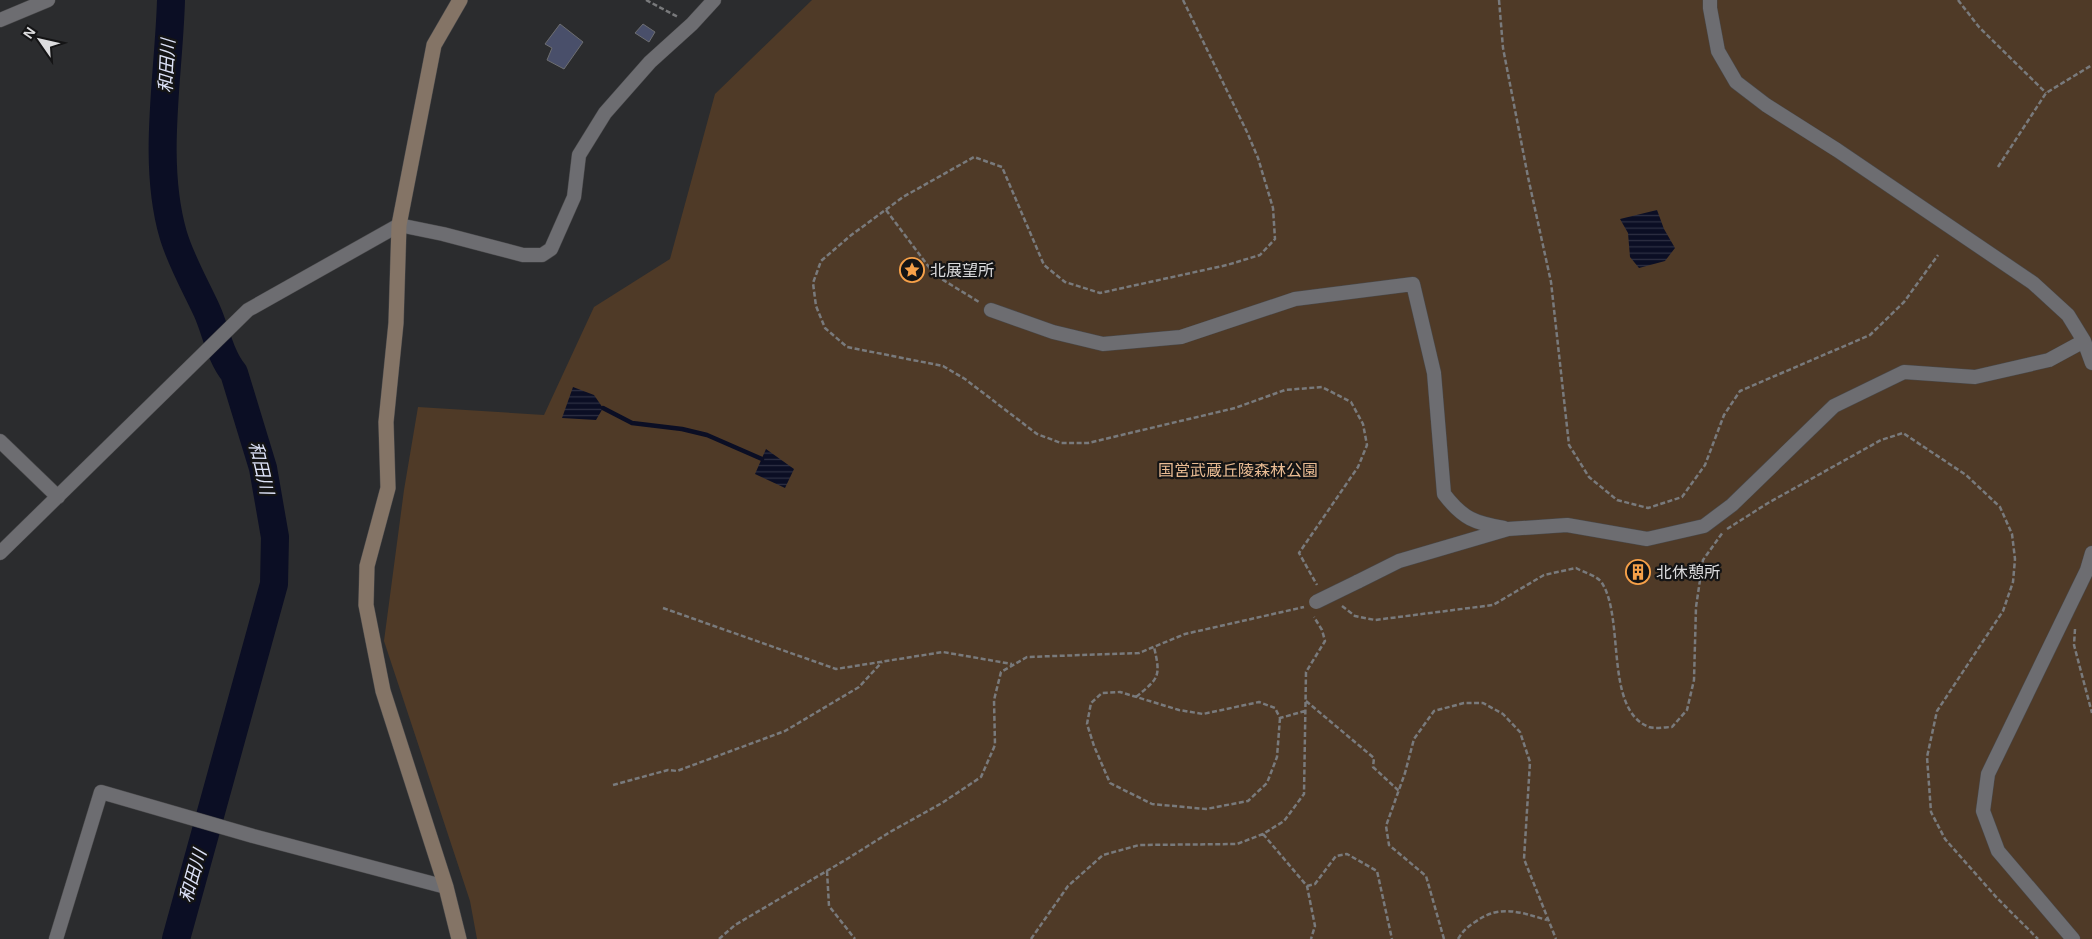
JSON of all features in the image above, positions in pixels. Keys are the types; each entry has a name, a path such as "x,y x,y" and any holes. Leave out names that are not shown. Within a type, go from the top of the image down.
{"street":[{"path":"0,20 48,0"},
{"path":"459,939 446,887 383,692 366,605 367,566 388,488 386,422 396,323 399,225 434,45 460,0"},
{"path":"0,553 248,310 399,225 523,255 542,255 551,249 574,197 579,155 605,113 650,62 692,24 714,0"},
{"path":"1710,0 1718,51 1736,82 1766,105 1837,150 2033,282 2068,315 2084,341 2092,363"},
{"path":"991,310 1053,332 1103,344 1181,337 1295,299 1413,284 1434,373 1444,494 1456,510 1478,524 1508,529"},
{"path":"1312,604 1399,561 1508,529 1567,525 1646,539 1704,526 1732,505 1834,406 1860,393 1904,372 1975,377 2049,360 2084,341"},
{"path":"0,441 58,497"},
{"path":"2073,939 1998,851 1983,811 1988,774 2087,570 2092,554"},
{"path":"56,939 101,792 253,836 446,887"}],"path":[{"path":"646,0 692,24"},
{"path":"1183,0 1247,132 1270,196 1276,222 1275,239 1260,255 1226,265 1100,293 1065,282 1044,264 1002,167 974,157 903,197 821,261 813,283 816,306 825,328 847,347 943,366 965,379 1037,434 1061,442 1088,443 1235,408 1285,390 1322,387 1351,402 1363,424 1367,445 1358,467 1299,553 1316,584 1322,590"},
{"path":"1499,0 1503,48 1551,282 1569,445 1589,477 1617,500 1648,508 1682,497 1705,466 1724,415 1740,391 1870,335 1904,302 1938,255"},
{"path":"1958,0 1979,27 2046,93"},
{"path":"1998,167 2046,93 2092,65"},
{"path":"886,210 935,276 991,310"},
{"path":"1335,600 1355,616 1375,620 1493,605 1544,575 1576,568 1601,582 1612,608 1620,687 1634,716 1650,727 1672,727 1687,710 1694,680 1696,607 1703,560 1722,532 1768,503 1881,440 1903,433 1966,475 2000,507 2012,534 2015,559 2013,582 2003,611 1937,711 1927,757 1930,812 1945,839 1997,898 2038,939"},
{"path":"719,939 735,925 890,832 942,804 981,777 995,745 994,700 1001,672 1027,657 1139,653 1185,634 1312,604 1325,641 1306,672 1304,794 1284,820 1264,834 1237,844 1139,845 1103,855 1068,886 1031,939"},
{"path":"663,608 836,669 943,652 1014,665"},
{"path":"2076,626 2074,645 2092,713"},
{"path":"1136,697 1155,681 1159,667 1154,647"},
{"path":"613,785 668,770 678,770 785,731 859,687 883,661"},
{"path":"1120,692 1179,710 1203,714 1259,702 1275,708 1280,718 1277,756 1267,782 1248,801 1206,809 1152,804 1110,783 1094,746 1088,724 1091,703 1102,693 1120,692"},
{"path":"1305,701 1374,758 1373,767 1399,791"},
{"path":"1444,939 1426,876 1389,846 1386,826 1399,791 1414,740 1434,711 1464,703 1483,703 1503,714 1520,732 1530,762 1524,859 1556,939"},
{"path":"1280,718 1305,712"},
{"path":"1264,834 1307,886 1315,926 1311,939"},
{"path":"1307,886 1315,884 1336,856 1347,854 1377,871 1392,939"},
{"path":"827,871 829,906 856,939"},
{"path":"1458,939 1463,931 1487,914 1503,910 1519,912 1548,920"}],"green space":[{"name":"国営武蔵丘陵森林公園","path":"812,0 2092,0 2092,939 477,939 470,901 384,641 404,490 418,407 544,415 594,307 670,259 715,94"}],"water":[{"path":"1657,210 1664,229 1675,248 1665,261 1639,268 1630,257 1628,233 1620,219"},
{"path":"573,387 594,395 603,408 596,420 562,418"},
{"path":"766,449 794,469 785,488 755,474"}],"building":[{"path":"560,24 583,42 564,69 547,60 552,48 545,44"},
{"path":"643,24 655,32 649,42 635,33"},
{"name":"北休憩所","path":"1641,561 1649,572 1636,582 1628,571"}],"waterway":[{"name":"和田川","path":"171,0 163,118 164,177 167,206 173,234 188,273 207,311 225,359 234,373 263,468 275,537 274,584 176,939"},
{"path":"603,408 632,423 682,429 707,435 762,459"}],"place":[{"name":"北展望所","path":"912,270"},
{"name":"北休憩所","path":"1638,572"}]}
